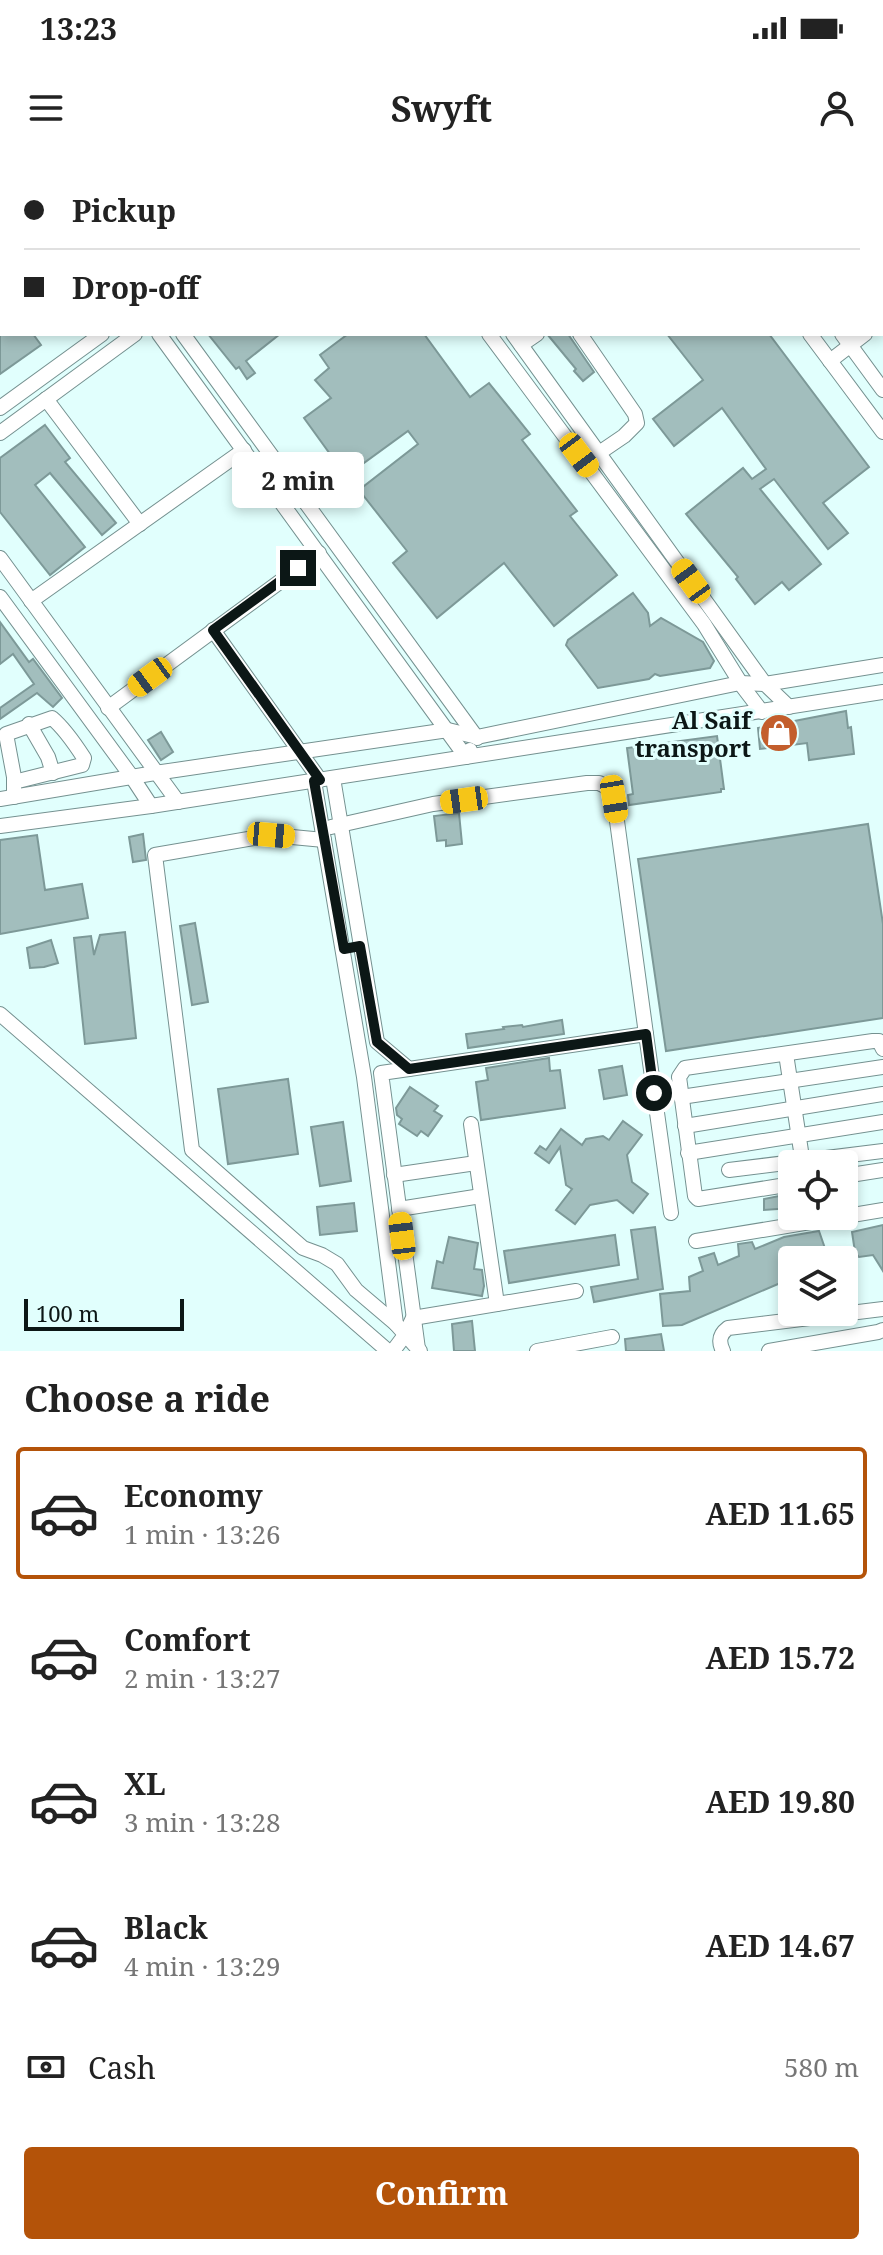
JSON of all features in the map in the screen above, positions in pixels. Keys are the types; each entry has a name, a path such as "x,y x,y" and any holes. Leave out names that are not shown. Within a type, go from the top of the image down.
{"street":[{"path":"0,408 99,336"},
{"path":"0,433 132,336"},
{"path":"160,336 466,757"},
{"path":"184,336 490,754"},
{"path":"490,336 704,624 740,683 762,712"},
{"path":"581,336 635,414 637,423 599,453"},
{"path":"818,337 830,361 883,432"},
{"path":"517,340 765,684 789,707"},
{"path":"830,361 846,340 883,390"},
{"path":"46,399 140,524"},
{"path":"31,601 244,450"},
{"path":"108,708 319,553"},
{"path":"0,558 6,579 31,601 178,802"},
{"path":"0,597 151,806"},
{"path":"213,630 322,780 340,826 377,1042 419,1350"},
{"path":"9,793 448,730 477,737 740,683 765,684 883,665"},
{"path":"0,826 178,802 883,692"},
{"path":"52,718 62,726 84,758 82,765 53,773 9,793 6,734 52,718"},
{"path":"29,724 48,757 53,773"},
{"path":"466,757 477,737"},
{"path":"322,780 323,834 364,1077 400,1330"},
{"path":"419,1350 356,1290 337,1264 303,1248 192,1150 155,855 271,835 323,834 340,826 433,804 587,783 599,783 609,788 614,799 623,859 671,1213"},
{"path":"344,949 360,946"},
{"path":"0,1014 390,1351 400,1330 413,1318 576,1291"},
{"path":"364,1077 646,1034"},
{"path":"778,1186 698,1199 693,1193 679,1077 685,1068 873,1041 879,1041 883,1049"},
{"path":"359,1045 377,1042 409,1069"},
{"path":"786,1054 801,1150"},
{"path":"681,1097 883,1067"},
{"path":"685,1126 883,1094"},
{"path":"688,1153 883,1122"},
{"path":"471,1124 497,1304"},
{"path":"858,1154 883,1151"},
{"path":"394,1175 476,1163"},
{"path":"729,1170 778,1165"},
{"path":"858,1174 883,1170"},
{"path":"380,1201 398,1203 481,1196"},
{"path":"696,1241 883,1210"},
{"path":"723,1351 720,1338 728,1328 883,1309"},
{"path":"769,1351 883,1330"},
{"path":"537,1351 612,1337"}],"building":[{"path":"0,336 34,336 41,345 0,374"},
{"path":"210,336 277,336 246,361 255,373 247,379 239,367 236,369"},
{"path":"345,336 425,336 470,397 489,383 530,434 522,440 577,511 570,516 617,575 554,626 504,563 437,618 393,563 407,551 359,490 418,444 408,431 346,476 304,418 331,398 315,380 329,368 320,355"},
{"path":"549,336 569,336 594,372 583,381 574,371 576,369"},
{"path":"669,336 771,336 869,467 823,503 848,533 828,549 774,479 760,489 821,564 789,590 782,582 755,604 736,579 738,577 686,514 743,468 752,479 766,469 722,408 674,446 653,419 703,380"},
{"path":"45,425 70,458 65,462 116,523 102,535 50,473 35,485 85,547 50,575 0,512 0,458"},
{"path":"633,593 648,613 650,626 661,618 703,642 714,661 710,668 660,676 655,674 649,679 598,688 566,645 568,640"},
{"path":"0,622 29,662 33,659 62,698 53,707 37,693 0,719 0,708 34,684 13,654 0,664"},
{"path":"846,711 854,754 809,760 807,743 760,749 758,728"},
{"path":"161,732 173,752 161,760 148,740"},
{"path":"717,736 724,789 721,792 629,805 628,795 633,794 627,748"},
{"path":"459,813 462,844 446,846 446,840 437,841 434,816"},
{"path":"868,824 883,924 883,1018 666,1051 638,859"},
{"path":"143,834 146,860 133,862 129,837"},
{"path":"37,835 45,890 82,884 88,918 0,934 0,840"},
{"path":"195,923 208,1002 192,1005 180,926"},
{"path":"125,932 136,1038 85,1044 74,938 91,936 94,955 100,935"},
{"path":"51,940 58,963 30,968 27,948"},
{"path":"562,1020 564,1034 468,1048 466,1034"},
{"path":"549,1058 550,1071 560,1070 565,1108 481,1120 476,1082 488,1080 486,1068"},
{"path":"622,1066 627,1095 604,1099 599,1070"},
{"path":"288,1079 298,1154 228,1164 218,1089"},
{"path":"410,1087 438,1106 434,1111 442,1116 428,1136 421,1131 417,1136 399,1124 402,1119 397,1115 396,1108"},
{"path":"623,1121 642,1135 627,1155 632,1182 648,1194 633,1213 617,1200 590,1205 575,1224 556,1210 572,1189 566,1185 560,1147 549,1163 535,1153 540,1146 546,1150 561,1129 582,1145 586,1139 603,1136 609,1140"},
{"path":"343,1122 351,1181 320,1186 311,1127"},
{"path":"778,1196 778,1209 764,1210 764,1199"},
{"path":"354,1203 357,1231 320,1235 317,1207"},
{"path":"883,1225 883,1271 873,1255 858,1256 852,1232"},
{"path":"655,1227 663,1289 594,1302 591,1287 638,1279 631,1230"},
{"path":"819,1231 824,1246 778,1246 778,1284 682,1325 663,1326 660,1294 690,1291 689,1277 703,1271 699,1258 714,1253 718,1265 739,1256 738,1244 752,1242 755,1249 784,1237"},
{"path":"615,1235 619,1265 509,1283 504,1251"},
{"path":"449,1237 478,1243 474,1269 482,1270 482,1296 432,1288 437,1261 443,1263"},
{"path":"472,1321 475,1351 454,1351 452,1324"},
{"path":"661,1334 664,1351 626,1351 625,1339"}],"place":[{"name":"Al Saif transport","path":"779,733"}],"route":[{"path":"298,568 213,630 320,780 314,781 344,949 360,946 377,1042 409,1069 646,1034 654,1093"}]}
